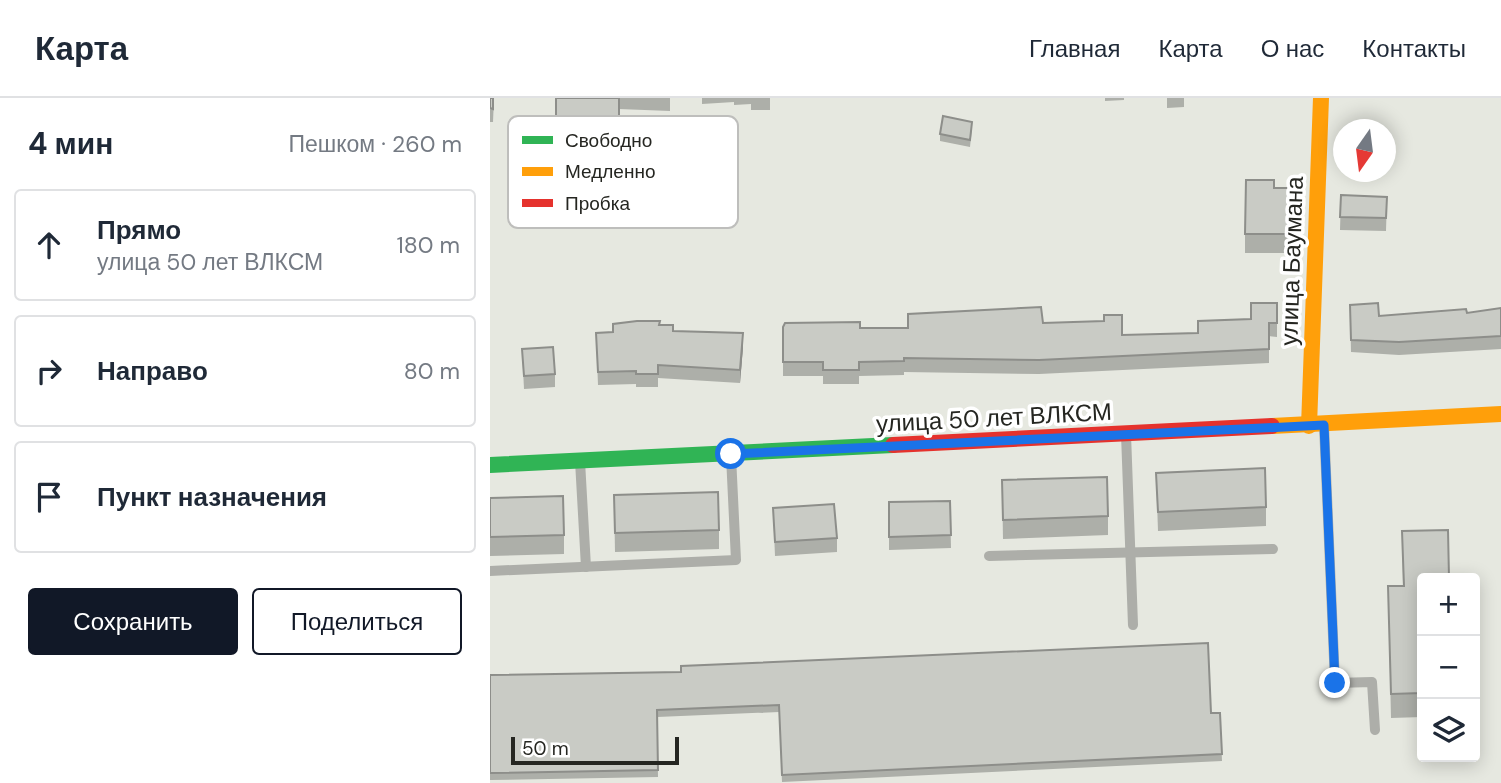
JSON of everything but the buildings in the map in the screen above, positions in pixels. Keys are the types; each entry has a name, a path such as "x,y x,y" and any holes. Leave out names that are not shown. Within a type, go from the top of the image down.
{"street":[{"name":"улица Баумана","path":"1316,425 1321,98"},
{"name":"улица 50 лет ВЛКСМ","path":"490,465 1501,414"}],"lane":[{"path":"1316,425 1335,683 1373,682 1375,730"},
{"path":"1126,434 1133,625"},
{"path":"490,571 736,560 731,454"},
{"path":"580,461 586,567"},
{"path":"989,556 1273,549"}],"traffic: fast":[{"path":"490,465 893,445"}],"traffic: slow":[{"path":"1309,426 1321,98"},
{"path":"1272,426 1501,414"}],"traffic: jam":[{"path":"893,445 1272,426"}],"route":[{"path":"731,454 1324,425 1335,683"}]}
